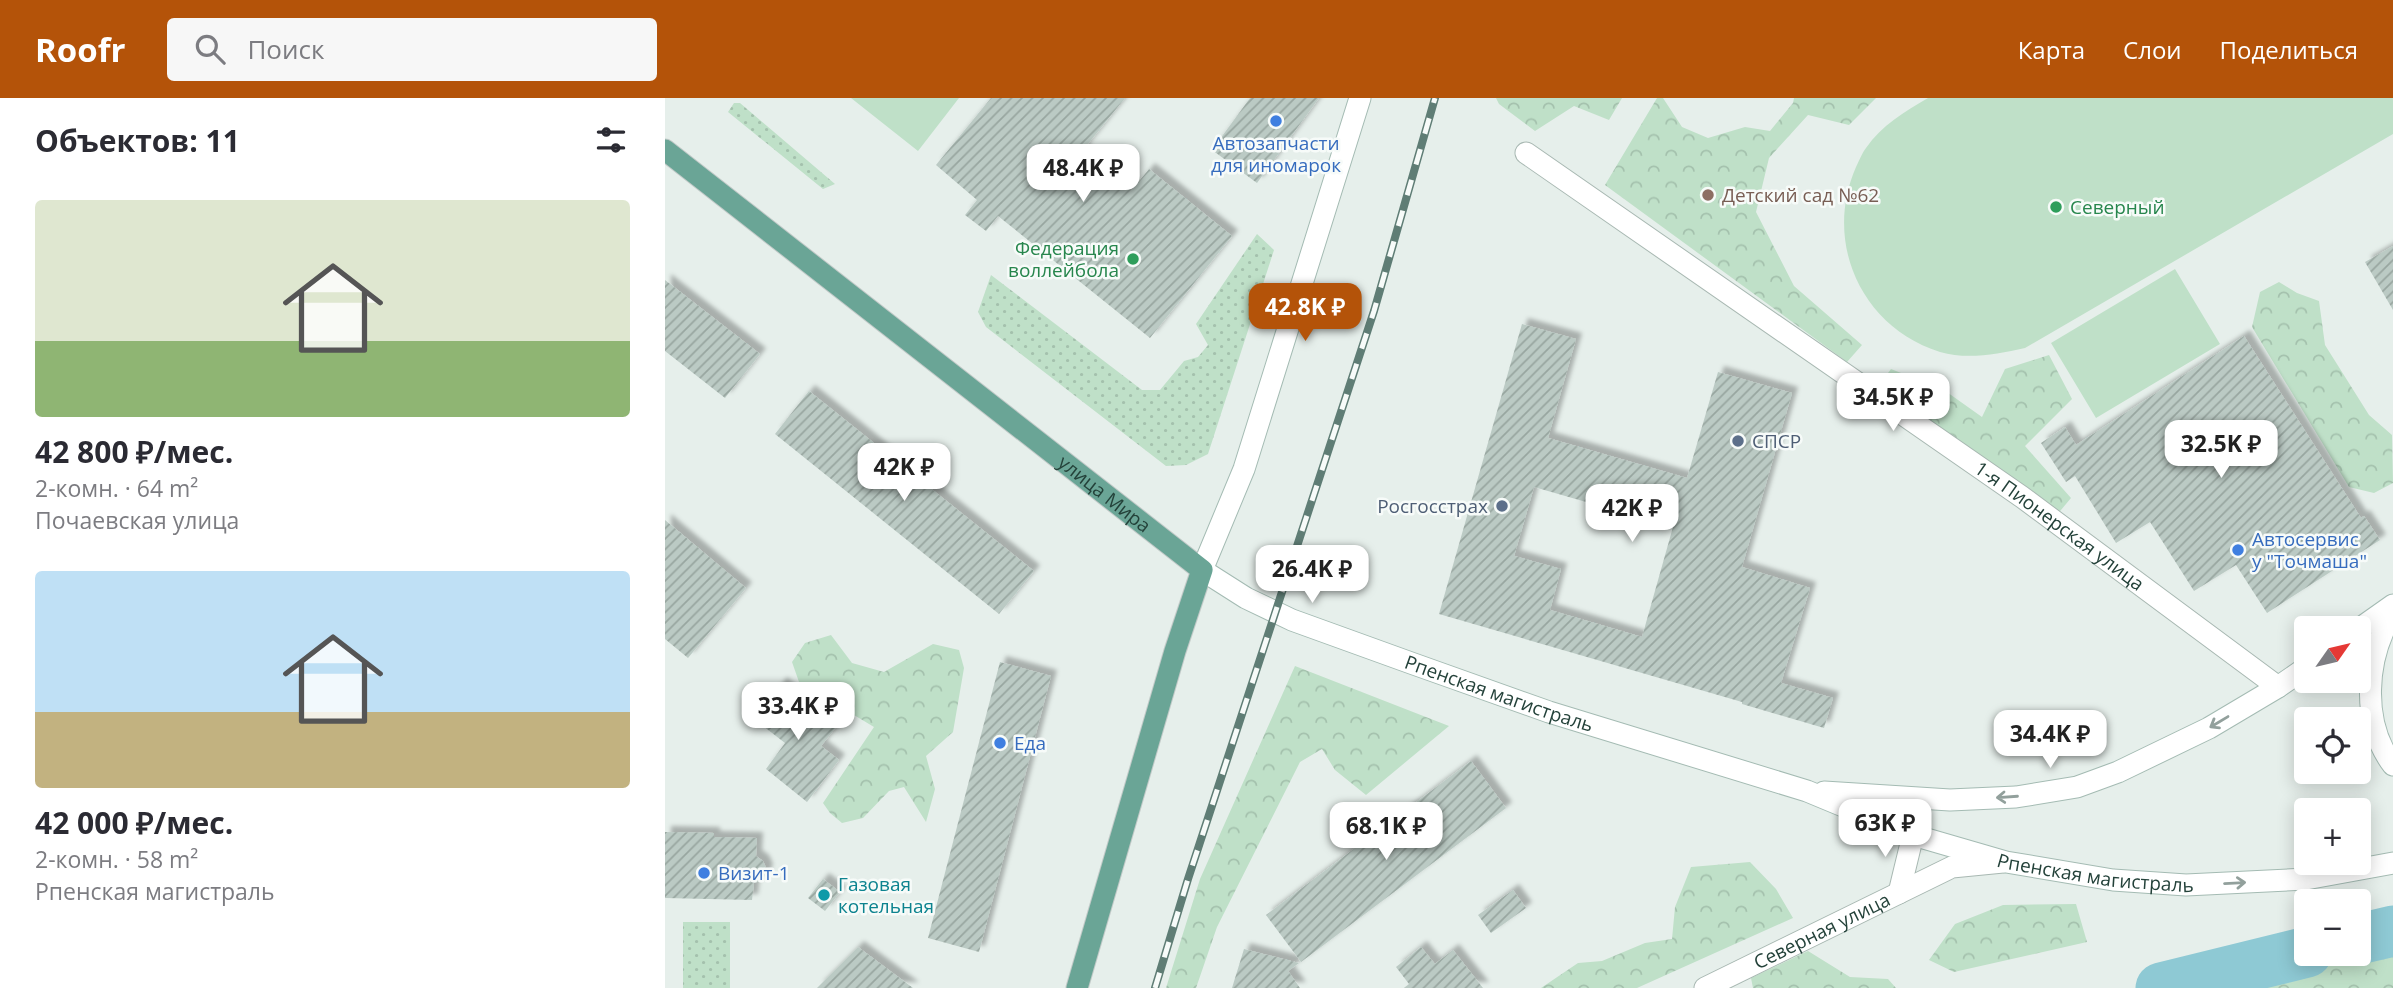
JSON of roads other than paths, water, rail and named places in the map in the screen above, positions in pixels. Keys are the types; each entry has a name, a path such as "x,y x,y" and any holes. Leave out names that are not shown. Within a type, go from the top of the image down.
{"main road":[{"path":"1077,988 1175,651 1202,570 1244,469 1360,98"},
{"name":"улица Мира","path":"665,150 1202,570"},
{"name":"1-я Пионерская улица","path":"1526,153 2022,497 2278,687"},
{"name":"Рпенская магистраль","path":"1202,570 1247,598 1292,620 1351,642 1549,712 1807,791 1913,835 2006,862 2113,880 2186,885 2307,879 2393,863"},
{"path":"2371,621 2393,605"},
{"path":"2393,613 2376,649 2371,718 2382,751 2393,765"},
{"name":"Рпенская магистраль","path":"1807,791 1950,800 2016,797 2077,788 2118,772 2209,729 2294,676"},
{"name":"Северная улица","path":"1899,893 1913,835"},
{"name":"Северная улица","path":"1705,988 1952,867 2006,862"}],"waterway":[{"path":"2371,936 2393,931"},
{"path":"2161,988 2294,955"}],"railway":[{"path":"1155,988 1188,879 1374,311 1435,98"}],"place":[{"name":"Автозапчасти для иномарок","path":"1276,121"},
{"name":"Детский сад №62","path":"1708,195"},
{"name":"Северный","path":"2056,207"},
{"name":"Федерация воллейбола","path":"1133,259"},
{"name":"СПСР","path":"1738,441"},
{"name":"Росгосстрах","path":"1502,506"},
{"name":"Автосервис у \"Точмаша\"","path":"2238,550"},
{"name":"Еда","path":"1000,743"},
{"name":"Визит-1","path":"704,873"},
{"name":"Газовая котельная","path":"824,895"}]}
